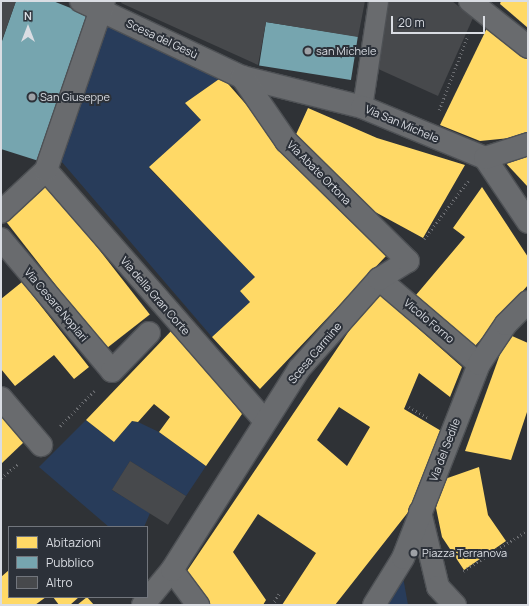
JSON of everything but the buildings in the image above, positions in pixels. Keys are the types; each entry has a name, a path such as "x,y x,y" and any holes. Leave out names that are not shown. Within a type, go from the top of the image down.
{"street":[{"path":"477,3 528,47"},
{"path":"1,212 46,170 95,4"},
{"name":"Scesa del Gesù","path":"95,4 242,77"},
{"name":"Via San Michele","path":"242,77 362,107 428,136 485,158"},
{"name":"Via Abate Ortona","path":"242,77 286,141 408,261"},
{"path":"528,144 485,158 528,222"},
{"name":"Via della Gran Corte","path":"46,170 265,421"},
{"name":"Via Cesare Noplari","path":"1,239 112,371 149,333"},
{"name":"Scesa Carmine","path":"143,605 172,570 299,369 379,279 408,261"},
{"name":"Vicolo Forno","path":"379,279 478,364"},
{"name":"Via del Sedile","path":"374,605 403,558 478,364 506,324 528,302"},
{"path":"1,398 41,445"},
{"path":"420,512 438,596 455,605"},
{"path":"172,570 198,605"}],"lane":[{"path":"362,107 378,1"}],"path":[{"path":"428,136 477,3"},
{"path":"408,261 485,158"},
{"path":"438,596 528,530"},
{"path":"272,605 279,594"}],"shaded area":[{"path":"107,26 222,77 185,103 201,120 149,168 255,277 240,291 250,302 212,337 61,161"},
{"path":"86,420 114,442 132,421 138,422 159,432 206,466 186,496 130,461 112,490 150,513 144,526 108,526 39,467"},
{"path":"403,577 408,605 385,605"}],"place":[{"name":"san Michele","path":"308,51"},
{"name":"San Giuseppe","path":"32,97"},
{"name":"Piazza Terranova","path":"414,553"}]}
